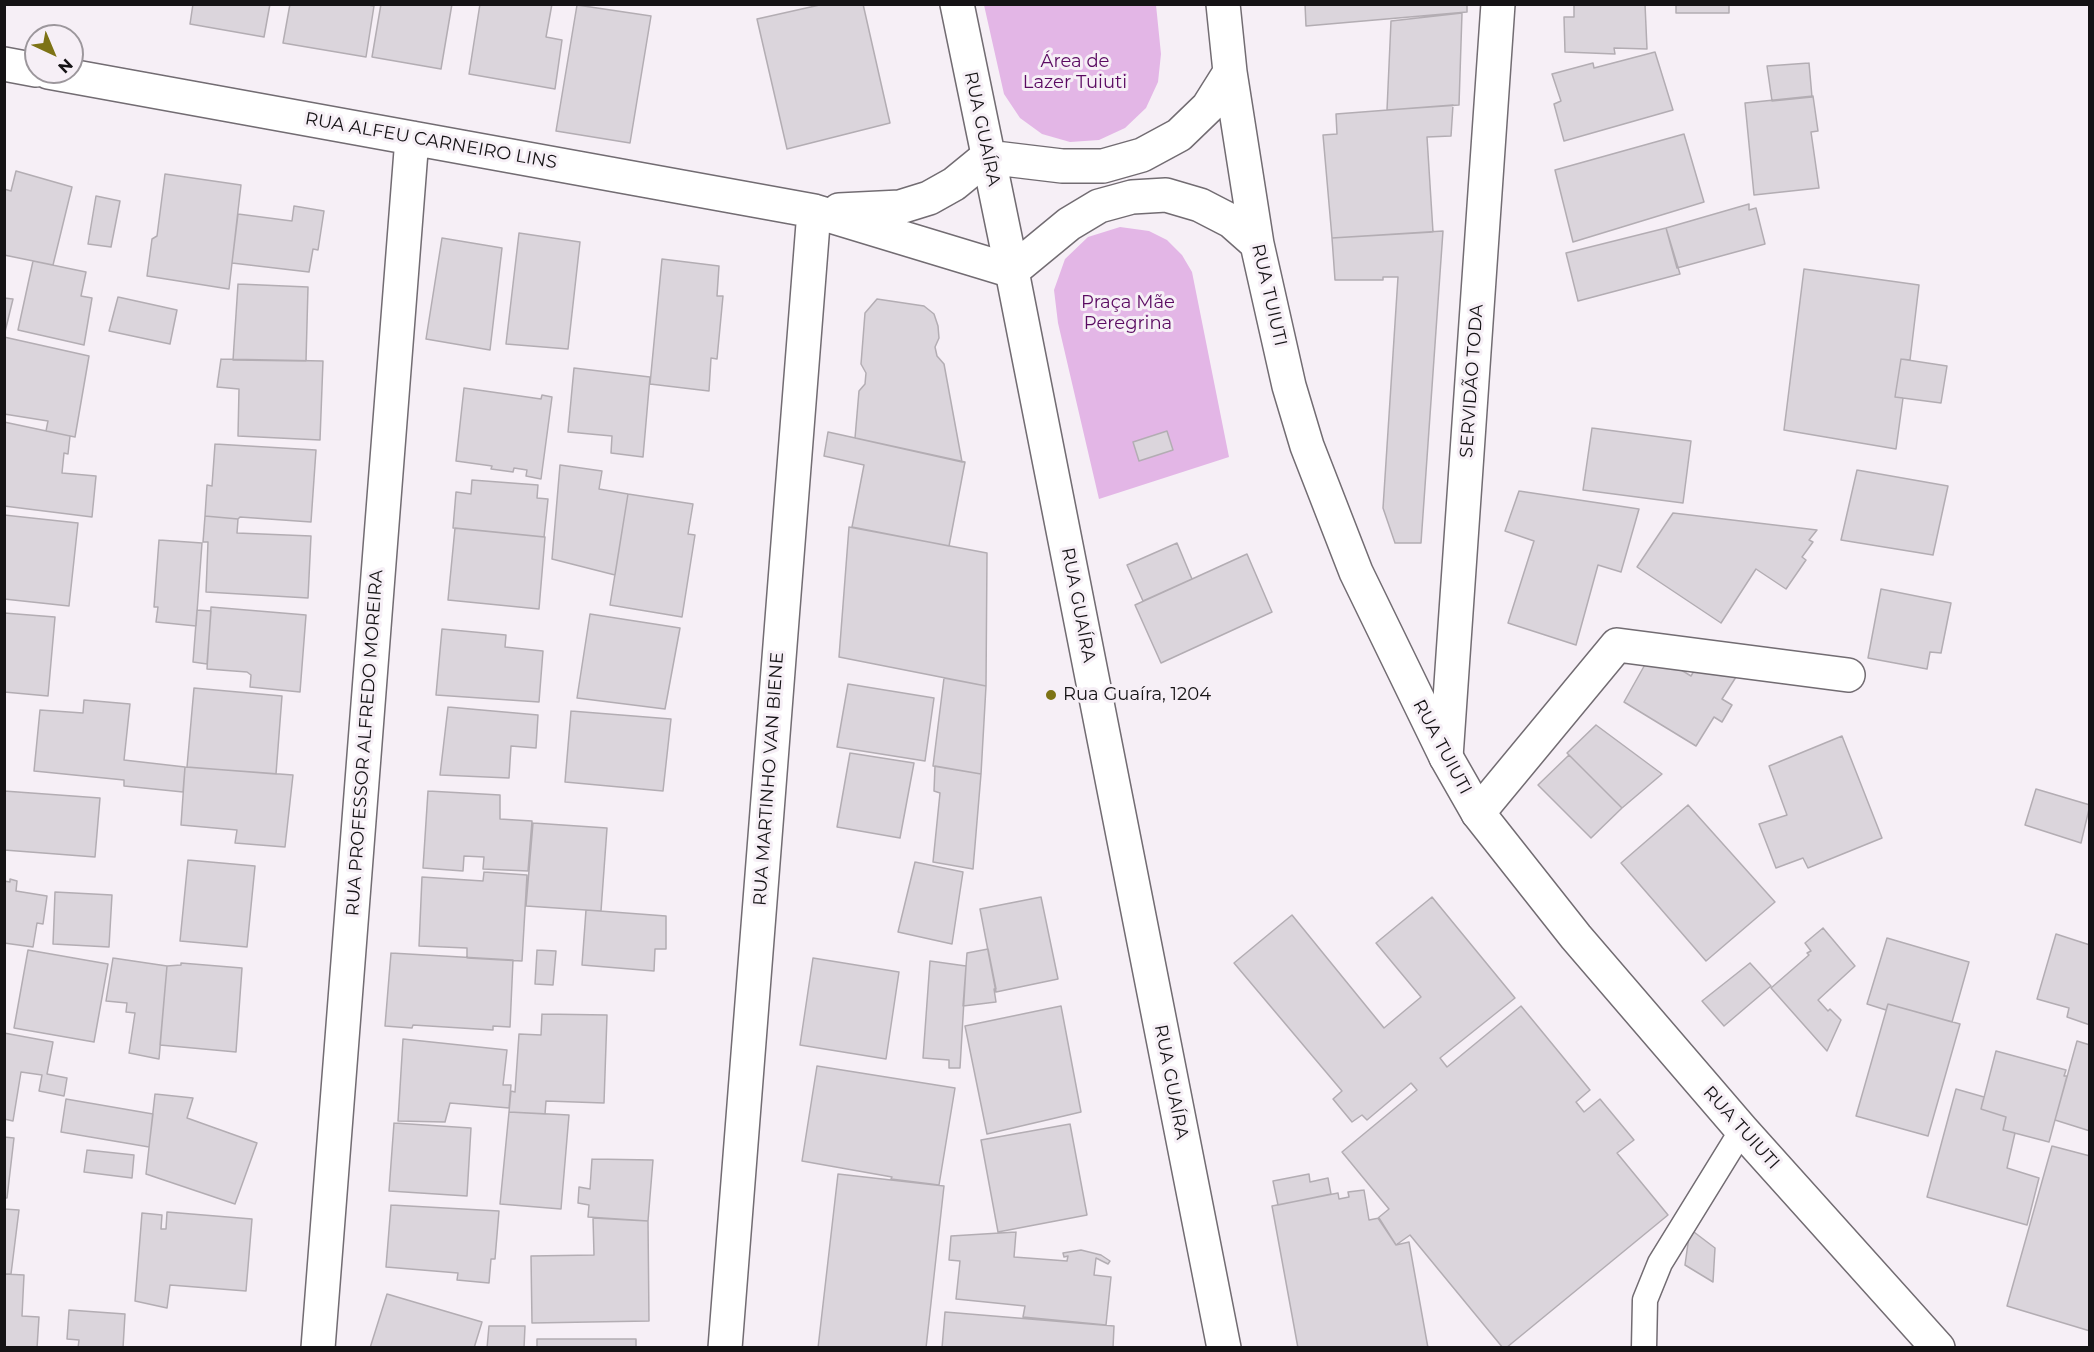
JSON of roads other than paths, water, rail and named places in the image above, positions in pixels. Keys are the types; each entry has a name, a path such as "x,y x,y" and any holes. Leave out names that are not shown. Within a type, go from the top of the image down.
{"street":[{"name":"RUA GUAÍRA","path":"957,4 1012,271 1224,1347"},
{"name":"RUA TUIUTI","path":"1223,4 1230,72 1257,244 1289,386 1315,467 1356,572 1446,758 1478,813 1576,937 1742,1130 1938,1347"},
{"name":"SERVIDÃO TODA","path":"1446,758 1498,4"},
{"path":"4,64 24,68"},
{"path":"987,157 1062,166 1103,166 1142,155 1179,135 1208,107 1230,72"},
{"name":"RUA ALFEU CARNEIRO LINS","path":"84,79 814,211 1012,271"},
{"name":"RUA PROFESSOR ALFREDO MOREIRA","path":"318,1347 412,138"},
{"name":"RUA ALFEU CARNEIRO LINS","path":"814,211 900,207 929,198 954,184 987,157"},
{"path":"1012,271 1069,224 1099,206 1132,197 1166,195 1200,205 1231,221 1257,244"},
{"name":"RUA MARTINHO VAN BIENE","path":"724,1347 814,211"},
{"path":"1478,813 1617,645 1848,675"}],"lane":[{"path":"1644,1347 1644,1300 1660,1263 1742,1130"}],"place":[{"name":"Rua Guaíra, 1204","path":"1051,695"}],"park label":[{"name":"Área de Lazer Tuiuti","path":"1075,72"},
{"name":"Praça Mãe Peregrina","path":"1128,313"}]}
